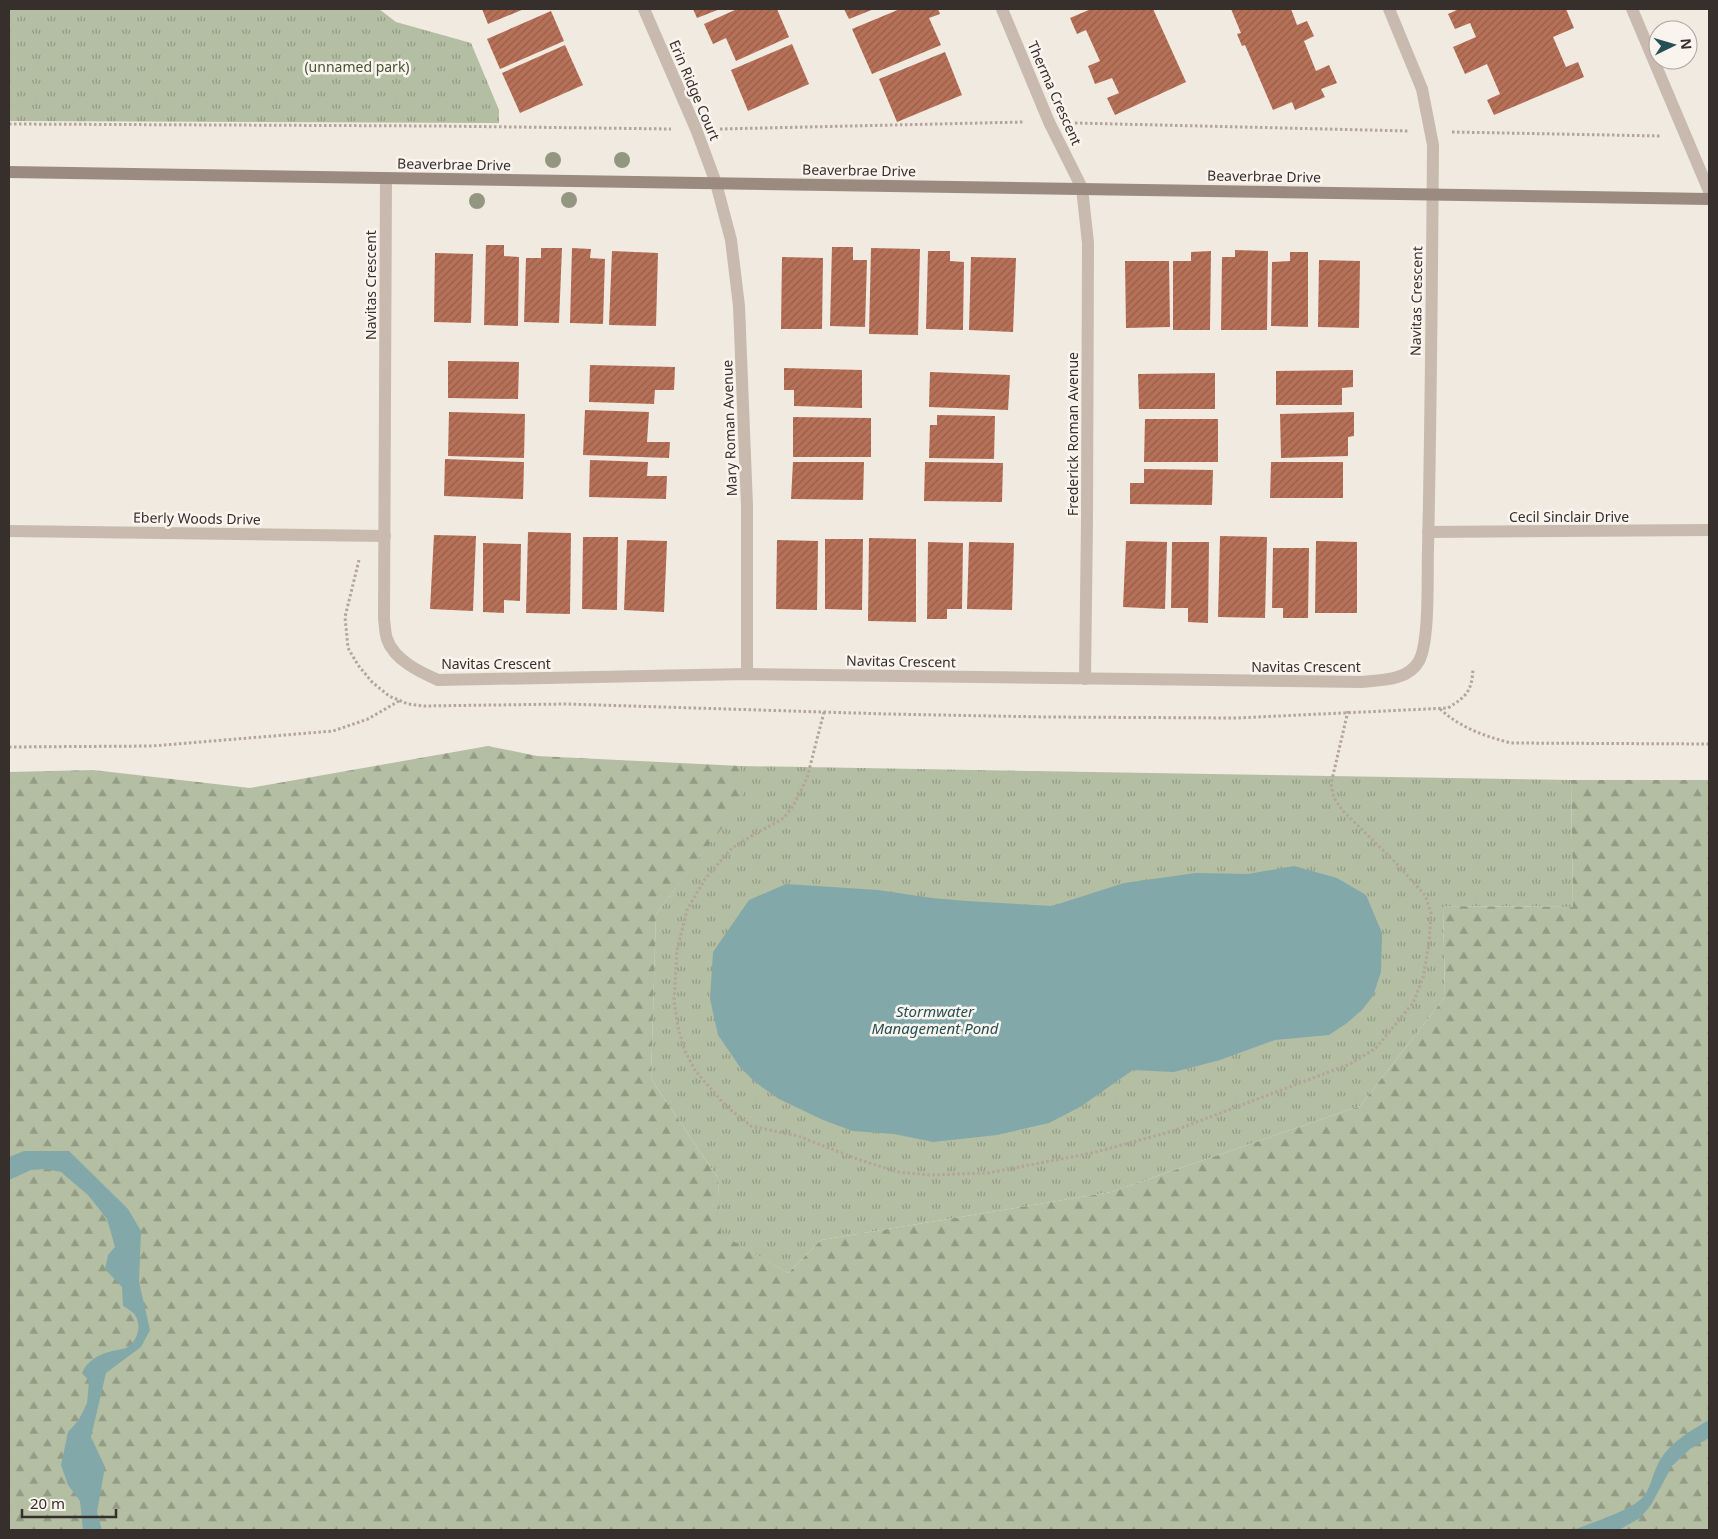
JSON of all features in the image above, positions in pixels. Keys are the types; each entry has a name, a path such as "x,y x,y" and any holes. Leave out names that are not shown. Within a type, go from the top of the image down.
{"street":[{"name":"Erin Ridge Court","path":"644,9 696,130 716,183"},
{"name":"Therma Crescent","path":"1002,9 1049,122 1082,188"},
{"path":"1389,9 1422,89 1433,145 1433,194"},
{"path":"1632,9 1709,191"},
{"name":"Beaverbrae Drive","path":"9,172 1709,199"},
{"name":"Navitas Crescent","path":"386,178 384,619 387,640 398,655 415,670 438,680 747,674 1361,682 1387,680 1399,676 1418,664 1426,630 1433,194"},
{"name":"Mary Roman Avenue","path":"716,183 731,240 739,306 747,506 747,674"},
{"name":"Frederick Roman Avenue","path":"1082,188 1088,243 1087,521 1084,679"},
{"name":"Cecil Sinclair Drive","path":"1428,532 1709,530"},
{"name":"Eberly Woods Drive","path":"9,531 385,536"}],"path":[{"path":"9,124 446,126 696,130 1049,122 1431,132 1685,136"},
{"path":"359,560 345,617 348,648 358,665 372,682 389,696 408,704 445,706 566,704 1046,717 1236,718 1348,711 1448,708 1463,699 1470,690 1472,668"},
{"path":"9,747 152,746 333,731 368,719 400,700"},
{"path":"1439,708 1451,719 1480,735 1511,743 1709,744"},
{"path":"824,712 807,778 784,818 732,848 705,879 687,910 677,950 674,979 674,1001 678,1027 684,1049 694,1070 727,1106 752,1126 798,1136 860,1160 898,1172 929,1175 988,1173 1022,1167 1092,1153 1173,1131 1350,1064 1376,1048 1414,1003 1423,978 1429,943 1431,913 1425,895 1395,862 1342,811 1334,798 1331,784 1348,711"}],"green space":[{"name":"(unnamed park)","path":"9,9 379,9 396,22 471,43 499,110 499,123 9,121"},
{"path":"488,746 537,756 741,766 742,802 656,914 651,1079 718,1178 721,1234 788,1273 821,1240 1111,1192 1360,1106 1445,997 1443,906 1573,907 1571,780 1709,780 1709,1530 9,1530 9,772 93,770 250,788"},
{"path":"741,766 1571,780 1573,907 1443,906 1445,997 1360,1106 1111,1192 821,1240 788,1273 720,1234 718,1178 651,1079 656,914 741,802"}],"water":[{"name":"Stormwater Management Pond","path":"1294,866 1337,878 1366,895 1382,933 1381,972 1373,996 1362,1010 1329,1035 1275,1040 1220,1060 1174,1072 1133,1070 1080,1107 1049,1123 997,1135 933,1142 894,1134 853,1131 823,1120 779,1099 755,1082 740,1067 718,1035 710,999 713,952 749,900 786,884 878,890 967,901 1052,906 1124,883 1196,873 1248,874"},
{"path":"24,1151 69,1151 128,1209 141,1231 139,1282 150,1330 141,1347 106,1373 91,1437 105,1467 97,1512 102,1530 83,1530 80,1501 68,1485 61,1465 68,1432 78,1421 87,1404 89,1381 82,1373 96,1357 128,1347 138,1332 137,1319 130,1310 123,1306 122,1287 105,1269 108,1255 115,1247 107,1219 88,1195 61,1172 46,1169 31,1170 9,1180 9,1157"},
{"path":"1709,1420 1709,1438 1690,1449 1672,1466 1651,1505 1640,1518 1619,1530 1573,1530 1617,1513 1640,1500 1650,1484 1661,1458 1667,1451 1680,1439"}],"building":[{"path":"482,9 524,9 488,24"},
{"path":"693,9 720,9 697,18"},
{"path":"737,9 777,9 789,37 736,61 726,38 713,44 704,24"},
{"path":"844,9 874,9 849,19"},
{"path":"900,9 938,9 940,14 929,18 941,45 872,74 852,29"},
{"path":"1091,9 1153,9 1186,82 1115,115 1107,98 1119,93 1112,78 1095,84 1088,66 1100,61 1086,30 1077,34 1070,18"},
{"path":"1231,9 1291,9 1297,25 1307,21 1314,36 1304,41 1316,71 1329,65 1337,83 1321,89 1325,97 1295,110 1292,102 1273,110 1245,45 1242,46 1237,34 1241,33"},
{"path":"1459,9 1566,9 1574,28 1553,37 1566,67 1578,62 1584,77 1494,115 1487,100 1500,94 1487,64 1465,74 1453,47 1476,37 1470,23 1455,29 1448,14"},
{"path":"551,11 564,41 500,69 487,39"},
{"path":"792,44 809,84 748,111 731,70"},
{"path":"565,45 583,85 520,113 502,73"},
{"path":"945,52 962,95 897,122 879,79"},
{"path":"486,245 504,245 504,256 519,257 518,326 484,325"},
{"path":"832,247 853,247 853,260 867,260 865,327 830,326"},
{"path":"541,248 562,248 559,323 524,322 526,258 541,258"},
{"path":"572,248 591,249 590,258 605,259 603,324 570,323"},
{"path":"871,248 920,249 918,335 869,334"},
{"path":"1235,250 1268,251 1267,330 1221,330 1222,257 1235,257"},
{"path":"612,251 658,253 656,326 609,325"},
{"path":"928,251 950,251 950,261 964,262 963,330 926,329"},
{"path":"1211,251 1210,330 1173,330 1173,261 1191,261 1191,252"},
{"path":"1290,252 1308,252 1308,327 1271,326 1272,262 1290,261"},
{"path":"435,253 473,254 471,323 434,322"},
{"path":"782,257 823,258 822,329 781,329"},
{"path":"971,257 1016,258 1013,332 969,330"},
{"path":"1319,260 1360,261 1359,328 1318,327"},
{"path":"1125,261 1169,261 1170,327 1126,328"},
{"path":"448,361 519,362 518,399 448,398"},
{"path":"590,365 675,367 674,390 655,390 654,404 589,402"},
{"path":"784,368 862,370 862,408 794,406 794,390 784,390"},
{"path":"1353,370 1353,387 1342,388 1342,405 1276,405 1276,371"},
{"path":"930,372 1010,375 1008,410 929,407"},
{"path":"1215,373 1215,409 1139,409 1138,374"},
{"path":"585,410 649,412 647,442 670,442 669,458 583,455"},
{"path":"449,412 525,414 524,458 448,456"},
{"path":"1354,412 1354,436 1348,437 1348,456 1281,458 1280,414"},
{"path":"937,415 995,416 994,459 929,458 930,425 937,425"},
{"path":"793,417 871,418 871,457 793,457"},
{"path":"1145,419 1218,419 1218,462 1144,462"},
{"path":"445,459 524,462 523,499 444,496"},
{"path":"590,460 648,462 647,476 667,476 666,499 589,497"},
{"path":"793,462 864,462 863,500 791,499"},
{"path":"925,462 1003,463 1002,502 924,501"},
{"path":"1271,462 1343,462 1343,498 1270,498"},
{"path":"1144,469 1213,470 1212,505 1130,504 1130,483 1144,483"},
{"path":"528,532 571,533 570,614 526,613"},
{"path":"434,535 476,536 473,611 430,609"},
{"path":"1220,536 1267,537 1265,618 1218,617"},
{"path":"583,537 618,537 617,610 582,609"},
{"path":"869,538 916,539 916,622 868,621"},
{"path":"825,539 863,539 862,610 825,609"},
{"path":"627,540 667,541 664,612 624,610"},
{"path":"777,540 818,541 817,610 776,609"},
{"path":"1126,541 1167,542 1165,609 1123,607"},
{"path":"1316,541 1357,542 1357,613 1315,613"},
{"path":"928,542 963,543 962,609 947,609 947,619 927,619"},
{"path":"969,542 1014,543 1012,610 967,609"},
{"path":"1172,542 1209,542 1208,623 1188,622 1188,608 1171,608"},
{"path":"483,543 521,544 520,601 504,600 504,613 483,612"},
{"path":"1273,548 1309,548 1308,618 1283,618 1283,608 1272,608"}]}
